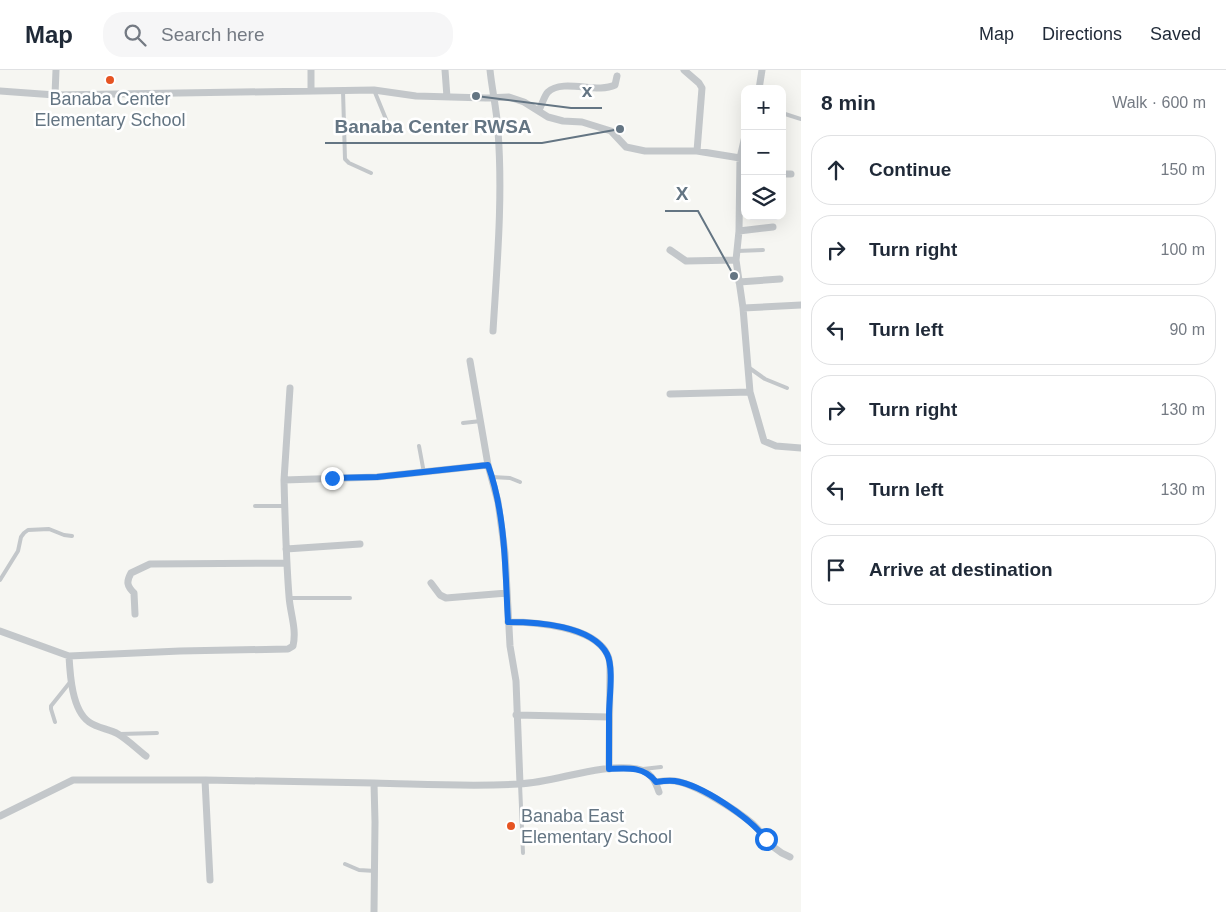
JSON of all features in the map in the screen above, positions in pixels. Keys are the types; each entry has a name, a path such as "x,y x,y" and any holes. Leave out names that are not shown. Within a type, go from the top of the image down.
{"street":[{"path":"55,94 56,70"},
{"path":"311,91 312,70"},
{"path":"445,70 447,97"},
{"path":"490,70 498,129 499,200 493,331"},
{"path":"684,70 702,88 697,151"},
{"path":"760,85 762,70"},
{"path":"539,110 548,92 558,87 608,88 615,85 617,76"},
{"path":"0,91 55,94 374,90 416,96 509,97 524,102 548,117 563,121 582,122 612,131 626,147 645,151 697,151 740,158"},
{"path":"741,154 741,164"},
{"path":"786,174 791,174"},
{"path":"742,175 736,260 743,308 750,392 764,441 776,446 801,448"},
{"path":"739,231 773,227"},
{"path":"670,250 686,261 736,260"},
{"path":"739,282 780,279"},
{"path":"743,308 801,305"},
{"path":"470,361 488,465 498,502 505,553 510,646 516,681 520,784"},
{"path":"0,631 69,656 288,649 294,646 295,636 286,563 284,480 290,388"},
{"path":"670,394 750,392"},
{"path":"284,480 377,477 488,465"},
{"path":"286,548 360,544"},
{"path":"135,614 134,593 129,588 127,582 131,573 150,564 286,563"},
{"path":"431,583 440,595 446,598 507,593"},
{"path":"508,622 553,624 584,635 602,646 608,655 609,662 609,769"},
{"path":"69,656 71,681 77,706 85,718 90,723 118,734 146,756"},
{"path":"516,715 609,717"},
{"path":"0,816 73,780 520,784 609,769 638,769 651,776 656,782 658,792"},
{"path":"205,780 210,880"},
{"path":"656,782 677,781 713,797 750,821 771,846 790,857"},
{"path":"374,782 374,912"}],"lane":[{"path":"374,90 390,129"},
{"path":"343,91 346,159 348,163 371,172"},
{"path":"786,114 801,119"},
{"path":"737,251 764,250"},
{"path":"748,366 766,379 787,388"},
{"path":"463,423 480,421"},
{"path":"419,446 424,472"},
{"path":"492,477 504,477 520,482"},
{"path":"255,506 285,506"},
{"path":"0,580 18,551 21,537 28,530 49,529 72,536"},
{"path":"289,598 350,598"},
{"path":"55,722 50,709 51,706 71,681"},
{"path":"118,734 157,733"},
{"path":"638,769 661,767"},
{"path":"520,784 523,853"},
{"path":"345,864 359,870 375,871"}],"place":[{"name":"Banaba Center Elementary School","path":"110,80"},
{"name":"x","path":"476,96"},
{"name":"Banaba Center RWSA","path":"620,129"},
{"name":"X","path":"734,276"},
{"name":"Banaba East Elementary School","path":"511,826"}],"route":[{"path":"332,478 377,477 488,465 498,502 505,553 508,622 553,624 595,640 608,655 610,671 609,769 638,769 651,776 656,782 670,780 684,784 713,797 746,818 766,839"}]}
